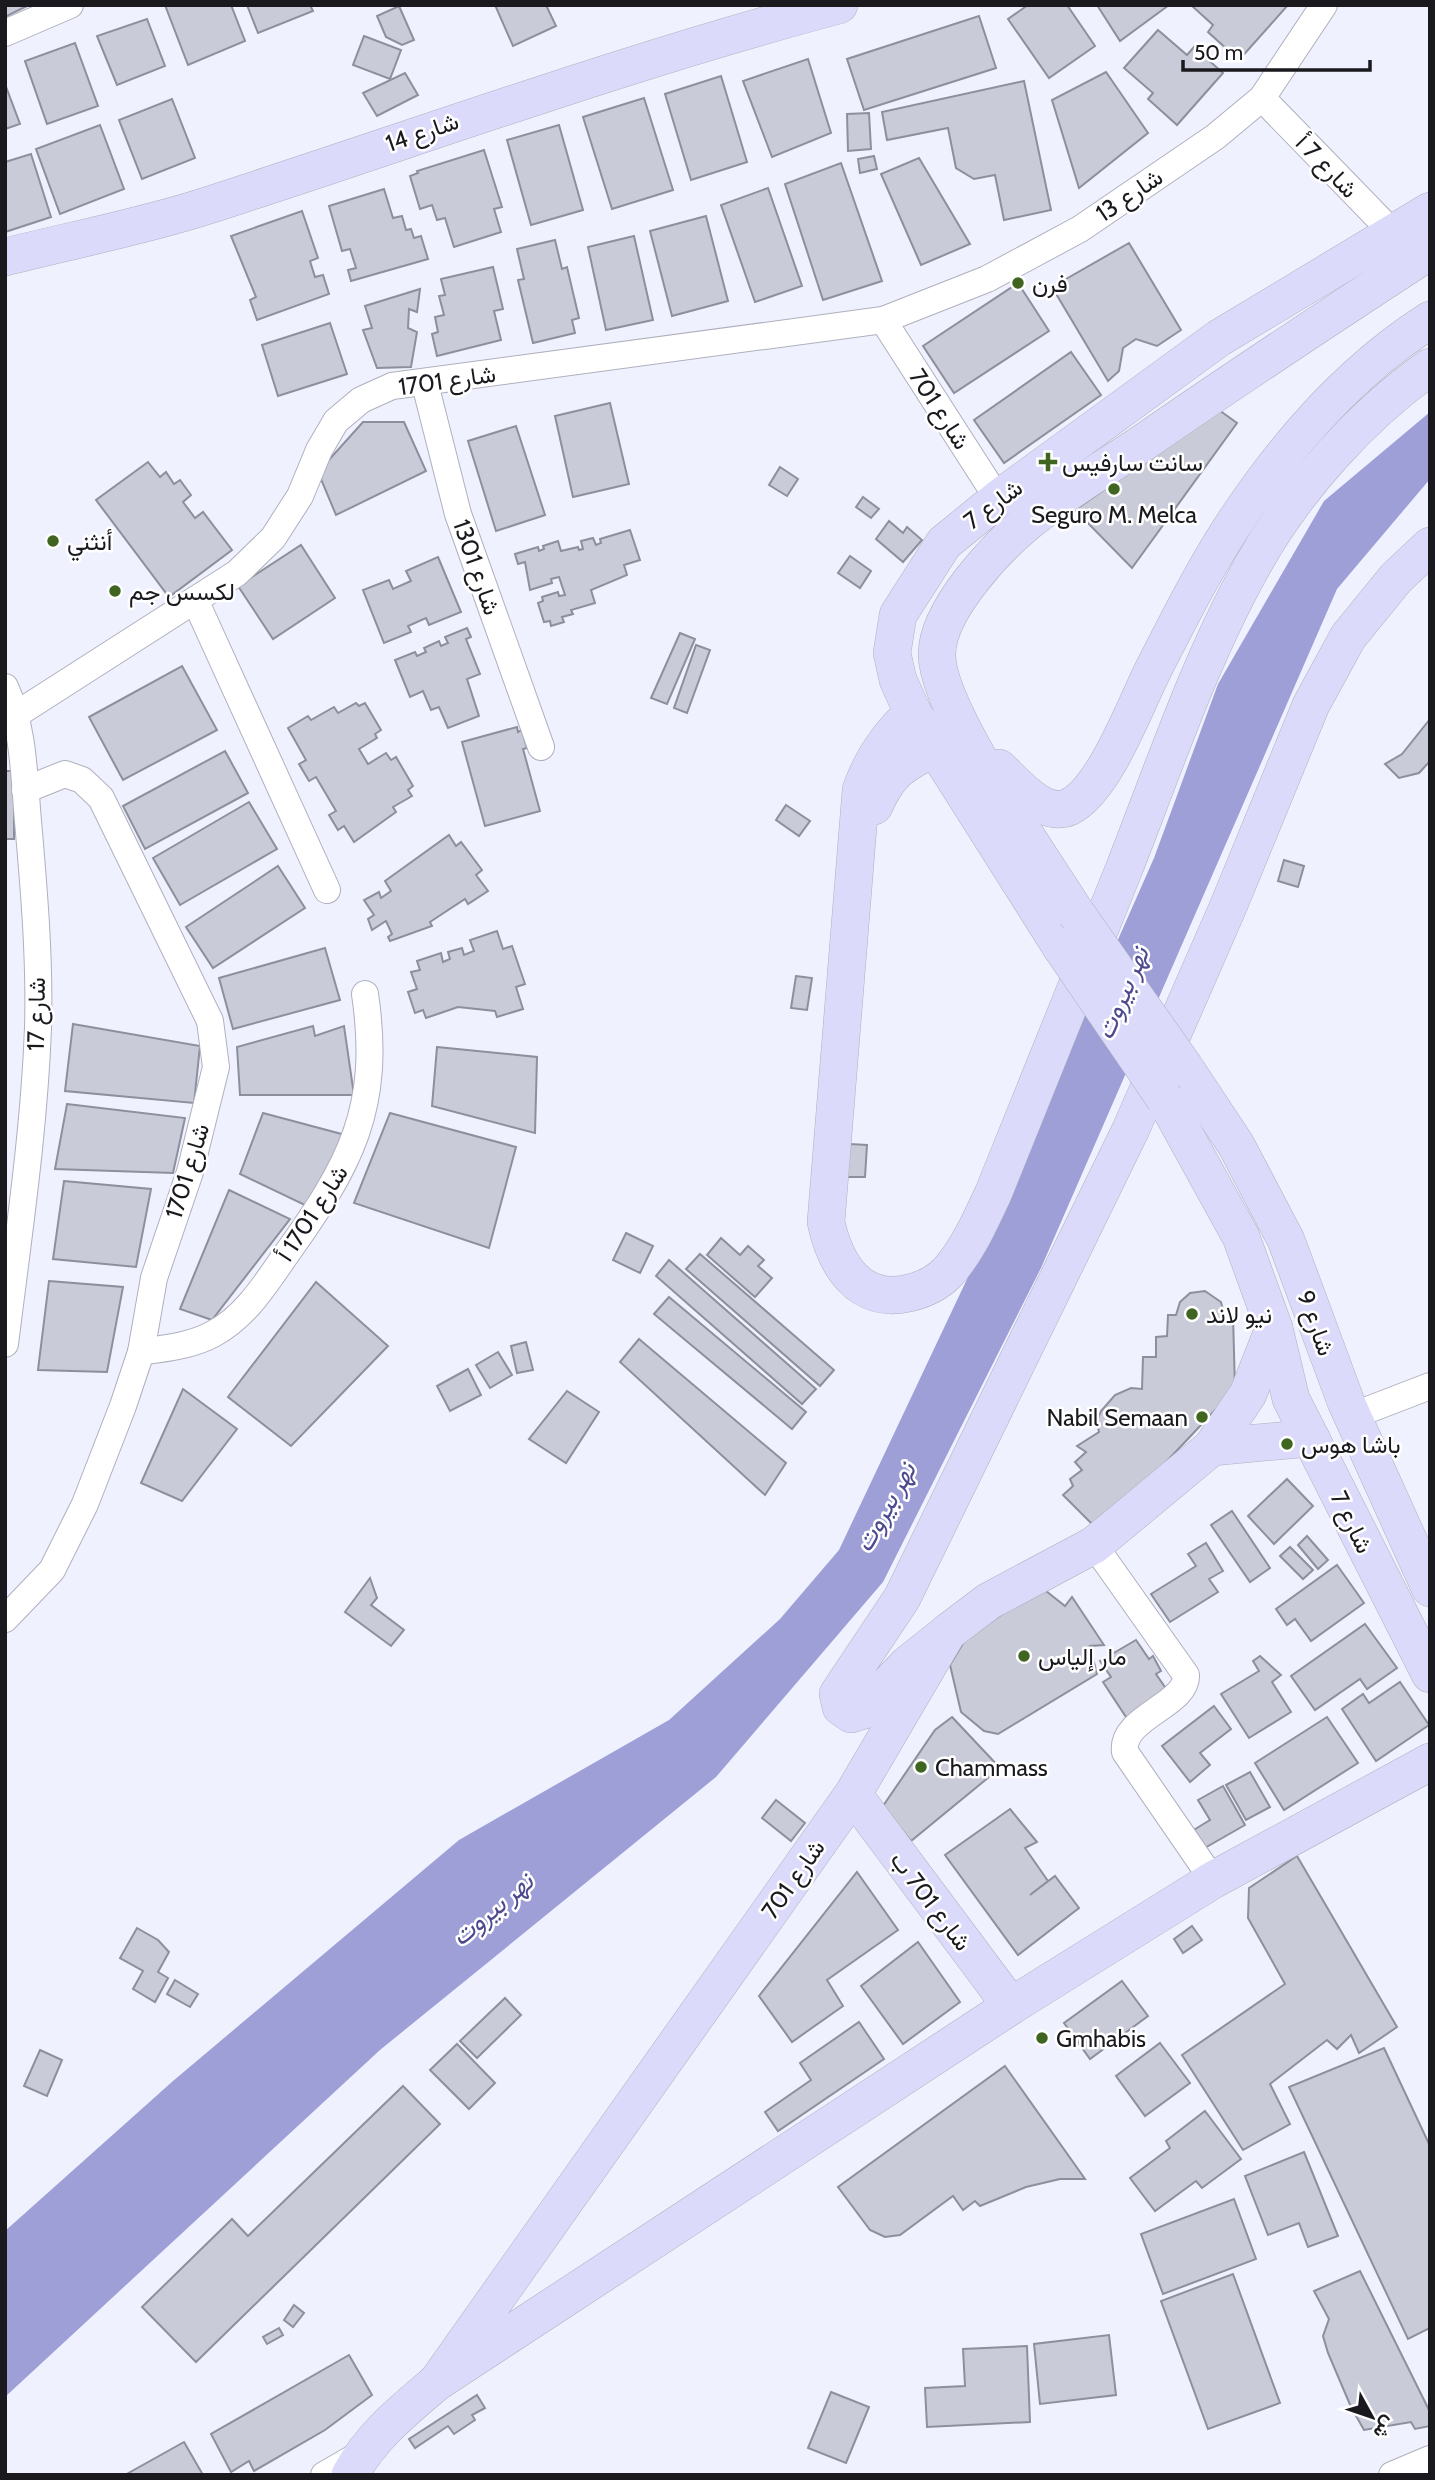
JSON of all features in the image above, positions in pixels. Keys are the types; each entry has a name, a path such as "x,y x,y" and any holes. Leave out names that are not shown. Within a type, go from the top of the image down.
{"street":[{"path":"5,33 70,5"},
{"name":"شارع 14","path":"5,257 203,207 494,108 727,35 839,5"},
{"name":"شارع 13","path":"883,320 987,279 1080,229 1215,136 1262,98 1324,5"},
{"name":"شارع 7 أ","path":"1262,98 1393,233"},
{"name":"شارع 7","path":"1430,211 1219,338 998,499 944,543 898,615 892,653 898,680 913,713 1060,947 1165,1099 1241,1237 1274,1328 1291,1399 1430,1674"},
{"name":"شارع 7","path":"1076,913 969,741 941,678 937,653 943,628 980,570 1029,521 1245,372 1430,251"},
{"name":"شارع 1701","path":"17,715 237,573 272,538 300,496 319,450 335,421 361,400 391,386 883,320"},
{"name":"شارع 701","path":"883,320 998,499"},
{"path":"969,741 1034,800 1055,809 1069,807 1082,797 1105,766 1155,666 1238,517 1292,445 1330,403 1374,360 1430,320"},
{"path":"913,713 893,731 868,770 861,790 826,1222 832,1250 853,1280 874,1293 897,1296 921,1290 945,1275 966,1249 988,1205 1188,704 1254,563 1281,520 1343,446 1373,414 1430,367"},
{"name":"شارع 1301","path":"425,383 458,514 541,747"},
{"path":"948,1632 908,1664 864,1710 857,1714 845,1712 838,1694 902,1598 1131,1129 1228,907 1311,705 1348,638 1396,578 1430,546"},
{"path":"195,600 327,890"},
{"name":"شارع 17","path":"5,687 17,715 25,790 36,911 38,1027 27,1167 5,1344"},
{"path":"857,842 889,776 902,764 934,748"},
{"name":"شارع 1701","path":"5,1619 52,1570 85,1504 141,1352 154,1278 190,1172 216,1067 210,1021 101,798 82,780 65,774 25,790"},
{"name":"شارع 9","path":"1076,913 1185,1068 1236,1146 1286,1240 1352,1416 1430,1588"},
{"name":"شارع 1701 أ","path":"141,1352 200,1340 235,1319 256,1298 327,1198 346,1164 364,1114 370,1030 365,994"},
{"name":"شارع 701","path":"437,2382 853,1794 948,1632 973,1611 1094,1545 1212,1447 1248,1394 1274,1328"},
{"path":"1352,1416 1430,1386"},
{"path":"1291,1399 1297,1395 1316,1402 1390,1550 1410,1579 1430,1598"},
{"path":"1212,1447 1311,1438"},
{"path":"1094,1545 1186,1675 1184,1687 1130,1732 1124,1744 1125,1752 1213,1880"},
{"path":"324,2475 356,2464 384,2429 437,2382 1011,2006 1213,1880 1430,1762"},
{"name":"شارع 701 ب","path":"853,1794 1011,2006"},
{"path":"1391,2475 1430,2459"}],"water":[{"name":"نهر بيروت","path":"1430,412 1430,479 1337,589 1041,1268 883,1582 716,1777 380,2050 5,2397 5,2231 173,2081 459,1840 669,1720 780,1619 839,1550 985,1241 1154,858 1218,684 1324,501"}],"building":[{"path":"5,5 29,5 5,17"},
{"path":"165,5 231,5 245,41 188,65"},
{"path":"247,5 310,5 313,11 258,33"},
{"path":"495,5 546,5 556,26 513,46"},
{"path":"1028,5 1067,5 1095,46 1049,78 1008,19"},
{"path":"1097,5 1169,5 1120,41"},
{"path":"1191,5 1288,5 1239,60 1208,32 1213,25"},
{"path":"399,6 414,40 402,45 386,37 377,16"},
{"path":"979,16 996,68 864,110 847,59"},
{"path":"147,19 165,66 117,85 97,36"},
{"path":"1158,30 1187,55 1194,47 1223,73 1177,125 1148,99 1153,93 1124,68"},
{"path":"364,36 401,50 390,79 353,65"},
{"path":"75,43 98,106 47,124 25,61"},
{"path":"808,59 831,133 772,157 743,81"},
{"path":"1106,72 1148,133 1079,188 1052,100"},
{"path":"405,73 418,95 377,116 363,93"},
{"path":"721,76 747,162 691,180 665,94"},
{"path":"1024,81 1051,210 1004,220 995,175 974,179 956,168 948,128 887,140 882,112"},
{"path":"5,84 20,124 5,129"},
{"path":"644,98 673,190 612,209 583,117"},
{"path":"172,99 195,158 142,179 119,120"},
{"path":"869,113 871,149 848,151 847,114"},
{"path":"100,125 124,189 60,214 36,149"},
{"path":"559,125 583,210 531,225 507,140"},
{"path":"484,150 502,207 494,209 501,232 454,247 445,218 437,220 432,205 420,209 410,176 418,173 417,171"},
{"path":"31,154 51,217 5,232 5,162"},
{"path":"874,156 877,169 860,173 858,159"},
{"path":"919,158 970,244 921,265 881,174"},
{"path":"841,163 882,281 823,300 785,184"},
{"path":"768,188 802,286 755,302 721,205"},
{"path":"384,189 393,218 402,216 406,230 411,229 414,238 421,236 428,259 351,281 348,270 356,268 350,249 342,251 329,206"},
{"path":"302,211 318,258 310,261 315,277 323,275 329,294 257,320 250,300 256,297 231,236"},
{"path":"706,216 728,301 672,316 650,231"},
{"path":"634,236 653,320 606,330 588,247"},
{"path":"555,240 562,269 567,267 579,318 572,320 575,333 533,343 518,280 524,279 517,249"},
{"path":"1129,243 1181,330 1157,346 1136,339 1123,348 1119,371 1108,381 1052,287"},
{"path":"493,267 503,309 494,311 501,340 437,356 432,334 438,332 435,317 444,315 439,296 445,295 441,279"},
{"path":"1018,283 1049,331 954,393 923,346"},
{"path":"420,289 417,312 409,309 408,328 417,332 411,367 377,368 363,330 372,328 365,306"},
{"path":"330,323 347,374 278,396 262,345"},
{"path":"1071,352 1101,395 1004,463 974,420"},
{"path":"610,403 629,484 573,497 555,416"},
{"path":"1219,410 1237,423 1132,568 1075,510"},
{"path":"363,422 404,422 426,471 336,515 318,472"},
{"path":"516,426 545,515 496,531 468,441"},
{"path":"148,462 160,477 166,472 174,484 180,480 191,495 183,502 195,518 203,512 232,550 169,597 96,500"},
{"path":"780,467 798,479 787,496 769,485"},
{"path":"863,497 879,509 871,518 856,507"},
{"path":"889,521 903,533 907,527 922,540 903,562 876,539"},
{"path":"630,530 640,560 624,565 627,575 591,590 595,603 571,610 573,614 562,617 564,622 551,626 550,621 544,622 538,603 543,601 542,597 558,592 559,596 565,595 559,577 551,579 552,583 530,590 525,562 518,564 515,554 538,547 539,551 544,549 543,546 558,541 561,551 578,547 579,550 583,549 581,541 593,538 596,545 601,543 600,539"},
{"path":"301,545 335,598 273,639 238,586"},
{"path":"850,556 871,571 860,588 838,573"},
{"path":"438,557 461,612 429,625 426,618 408,626 411,632 384,643 363,590 389,580 393,589 411,581 406,571"},
{"path":"467,628 471,637 466,639 480,674 467,679 479,716 448,728 439,707 431,710 423,691 410,697 395,660 415,652 417,656 426,652 424,648 439,641 441,646 448,643 445,637"},
{"path":"680,633 695,639 667,704 651,698"},
{"path":"696,645 710,650 687,713 674,708"},
{"path":"182,666 217,730 123,780 89,717"},
{"path":"356,703 359,706 365,703 381,730 375,734 377,738 359,749 368,764 386,753 391,760 396,757 413,786 408,790 412,796 393,807 396,812 354,842 344,826 338,830 329,815 336,811 316,777 309,781 299,764 306,760 288,728 308,716 311,720 334,707 338,713"},
{"path":"1430,719 1430,761 1419,773 1399,778 1385,764 1402,754"},
{"path":"517,727 518,732 522,730 527,748 523,749 540,811 485,826 462,742"},
{"path":"225,751 248,793 145,849 123,806"},
{"path":"5,771 14,771 14,839 5,839"},
{"path":"249,802 277,849 180,905 153,858"},
{"path":"786,805 810,821 799,836 776,820"},
{"path":"449,835 456,846 461,842 482,870 476,875 488,891 468,904 465,899 430,922 432,926 390,941 388,937 392,934 386,921 372,930 368,919 374,915 364,900 379,892 381,898 391,891 385,881"},
{"path":"1284,860 1304,866 1298,887 1278,881"},
{"path":"278,866 305,908 213,968 186,927"},
{"path":"497,931 503,949 512,946 525,984 516,987 523,1009 497,1017 495,1011 458,1007 426,1018 423,1010 415,1013 408,992 417,989 411,972 420,970 417,961 441,953 443,962 450,959 448,952 462,948 464,955 474,951 470,940"},
{"path":"325,948 340,1000 233,1029 219,978"},
{"path":"796,976 812,978 807,1010 791,1008"},
{"path":"73,1024 200,1046 194,1103 65,1091"},
{"path":"313,1026 315,1036 344,1026 354,1095 240,1095 237,1047"},
{"path":"437,1047 537,1057 535,1133 432,1106"},
{"path":"67,1104 185,1118 173,1173 55,1169"},
{"path":"263,1113 349,1136 311,1208 240,1174"},
{"path":"390,1113 516,1147 489,1248 354,1203"},
{"path":"849,1144 867,1145 865,1177 847,1177"},
{"path":"64,1181 151,1189 136,1267 53,1259"},
{"path":"229,1190 290,1219 212,1320 180,1309"},
{"path":"626,1233 653,1246 640,1273 613,1260"},
{"path":"721,1238 740,1255 748,1246 764,1260 758,1266 772,1278 755,1297 707,1255"},
{"path":"700,1254 834,1370 820,1386 686,1269"},
{"path":"669,1260 816,1389 802,1404 656,1276"},
{"path":"49,1281 123,1287 107,1372 38,1370"},
{"path":"316,1282 388,1346 291,1446 228,1397"},
{"path":"1205,1291 1221,1302 1224,1314 1233,1315 1235,1389 1100,1532 1063,1495 1073,1486 1070,1479 1082,1470 1075,1462 1086,1452 1077,1446 1099,1432 1097,1421 1101,1411 1115,1395 1131,1388 1142,1389 1143,1357 1156,1357 1156,1337 1167,1336 1168,1315 1176,1315 1180,1302 1190,1293"},
{"path":"669,1297 806,1412 792,1429 654,1314"},
{"path":"639,1339 786,1463 765,1495 620,1362"},
{"path":"526,1342 533,1370 517,1373 511,1346"},
{"path":"498,1352 512,1375 490,1388 476,1365"},
{"path":"468,1369 481,1395 450,1411 437,1386"},
{"path":"183,1389 237,1429 182,1501 141,1483"},
{"path":"567,1391 599,1412 566,1463 529,1439"},
{"path":"1287,1479 1313,1506 1274,1544 1248,1516"},
{"path":"1232,1511 1270,1568 1250,1582 1211,1525"},
{"path":"1307,1536 1328,1560 1318,1569 1298,1545"},
{"path":"1206,1543 1223,1571 1209,1579 1218,1592 1170,1622 1151,1594 1196,1566 1188,1554"},
{"path":"1290,1547 1313,1570 1303,1579 1280,1556"},
{"path":"1337,1565 1364,1603 1311,1641 1295,1619 1287,1625 1276,1609"},
{"path":"370,1578 377,1598 371,1605 404,1630 391,1646 345,1612"},
{"name":"مار إلياس","path":"1041,1587 1065,1606 1072,1597 1104,1645 1090,1646 1097,1674 998,1734 984,1731 961,1712 950,1665 965,1640"},
{"path":"1365,1624 1397,1668 1367,1689 1360,1679 1315,1710 1291,1676"},
{"path":"1136,1640 1149,1659 1153,1656 1161,1671 1156,1674 1169,1693 1128,1720 1103,1682 1111,1677 1100,1661"},
{"path":"1260,1656 1281,1675 1272,1682 1291,1712 1249,1738 1221,1694 1259,1671 1253,1661"},
{"path":"1400,1682 1429,1725 1376,1761 1342,1709 1363,1694 1369,1703"},
{"path":"1214,1706 1231,1729 1200,1753 1210,1765 1190,1782 1162,1746"},
{"path":"952,1717 1000,1768 911,1841 883,1806 935,1730"},
{"path":"1327,1717 1358,1763 1284,1810 1255,1763"},
{"path":"1250,1772 1270,1807 1246,1820 1226,1785"},
{"path":"1223,1786 1245,1825 1203,1849 1192,1831 1210,1820 1198,1800"},
{"path":"776,1800 805,1823 791,1841 762,1818"},
{"path":"1010,1809 1037,1842 1025,1848 1048,1881 1030,1895 1055,1876 1079,1908 1018,1955 945,1855"},
{"path":"1297,1856 1397,2027 1359,2053 1351,2035 1337,2049 1327,2040 1270,2084 1290,2124 1243,2150 1182,2055 1285,1984 1248,1918 1249,1888"},
{"path":"857,1872 898,1930 827,1980 843,2006 792,2042 759,1996"},
{"path":"1192,1926 1202,1940 1183,1953 1174,1939"},
{"path":"137,1928 158,1940 169,1952 158,1972 168,1978 155,2002 133,1989 143,1971 120,1958"},
{"path":"918,1942 960,2002 903,2044 861,1986"},
{"path":"175,1980 198,1994 190,2007 167,1994"},
{"path":"1122,1981 1148,2016 1090,2059 1064,2023"},
{"path":"505,1998 521,2015 477,2058 460,2041"},
{"path":"859,2022 884,2059 778,2131 765,2112 811,2080 800,2063"},
{"path":"1160,2043 1190,2083 1145,2116 1116,2076"},
{"path":"457,2044 495,2083 469,2109 430,2070"},
{"path":"1384,2048 1430,2146 1430,2328 1408,2339 1289,2087"},
{"path":"40,2050 62,2060 47,2096 24,2086"},
{"path":"1005,2066 1085,2179 1060,2179 1026,2187 980,2206 975,2201 963,2210 953,2196 900,2235 885,2237 870,2230 838,2187"},
{"path":"403,2086 440,2124 196,2362 142,2307 232,2219 248,2236"},
{"path":"1205,2111 1241,2159 1202,2188 1196,2181 1155,2211 1130,2178 1170,2148 1166,2141"},
{"path":"1304,2152 1338,2236 1308,2247 1299,2223 1268,2235 1245,2176"},
{"path":"1234,2199 1256,2259 1163,2294 1141,2234"},
{"path":"1360,2271 1430,2412 1430,2426 1415,2429 1411,2422 1364,2430 1351,2407 1323,2336 1329,2319 1314,2291"},
{"path":"1233,2274 1280,2403 1208,2429 1161,2301"},
{"path":"294,2305 304,2313 293,2327 284,2320"},
{"path":"279,2328 283,2335 267,2344 263,2337"},
{"path":"1109,2335 1116,2395 1040,2404 1034,2344"},
{"path":"1027,2346 1030,2422 927,2427 925,2388 965,2386 963,2349"},
{"path":"349,2355 372,2395 325,2430 254,2471 249,2461 231,2472 211,2434"},
{"path":"831,2392 869,2407 846,2463 808,2448"},
{"path":"477,2395 485,2408 472,2415 475,2420 454,2434 448,2426 415,2448 409,2439"},
{"path":"184,2442 203,2475 125,2475"}],"place":[{"name":"فرن","path":"1018,283"},
{"name":"سانت سارفيس","path":"1048,462"},
{"name":"Seguro M. Melca","path":"1114,489"},
{"name":"أنثني","path":"53,541"},
{"name":"لكسس جم","path":"115,591"},
{"name":"نيو لاند","path":"1192,1314"},
{"name":"Nabil Semaan","path":"1202,1417"},
{"name":"باشا هوس","path":"1287,1444"},
{"name":"مار إلياس","path":"1024,1656"},
{"name":"Chammass","path":"921,1767"},
{"name":"Gmhabis","path":"1042,2038"}]}
